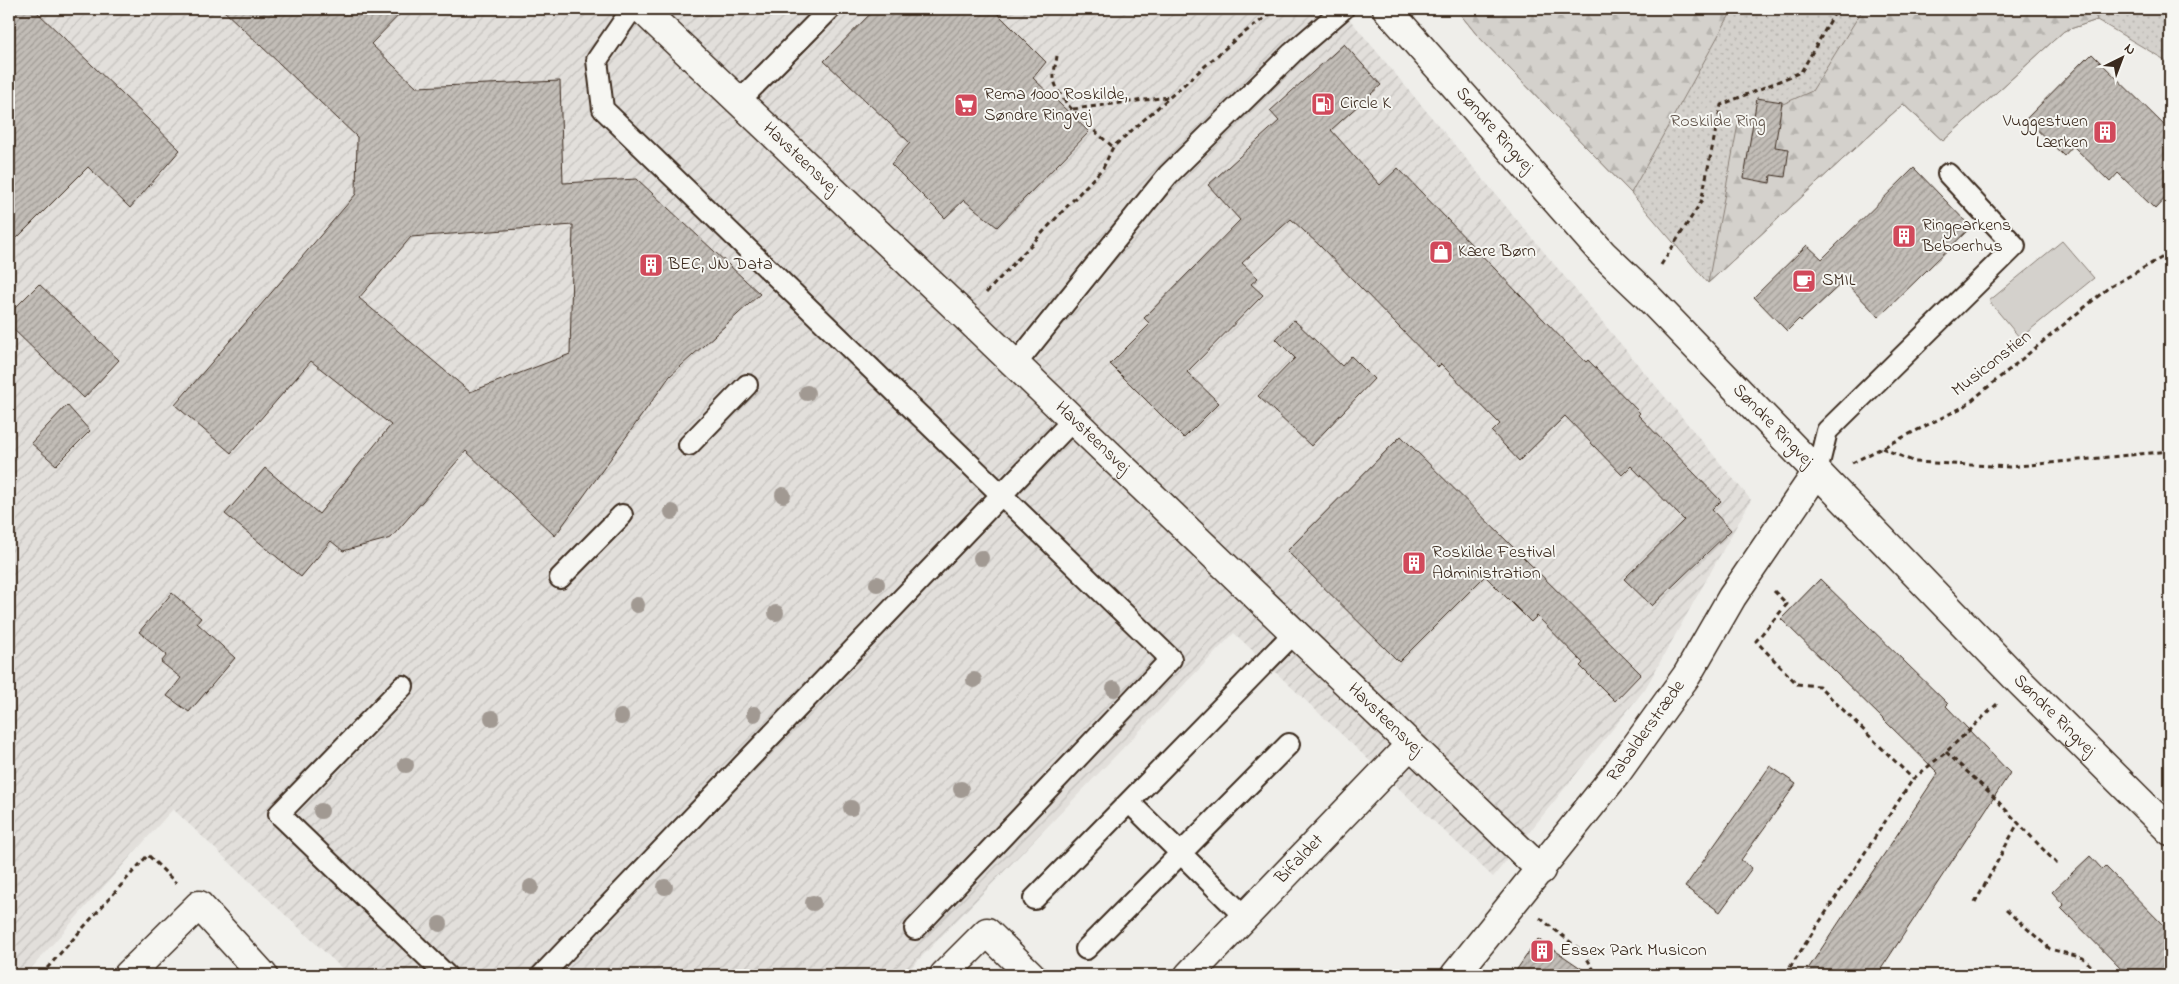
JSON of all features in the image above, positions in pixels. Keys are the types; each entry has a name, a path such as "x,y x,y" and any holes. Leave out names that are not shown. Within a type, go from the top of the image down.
{"street":[{"name":"Havsteensvej","path":"642,9 1295,632 1541,870"},
{"name":"Søndre Ringvej","path":"1387,9 1603,254 1644,293 2020,682 2170,831"},
{"name":"Rabalderstræde","path":"1455,975 1616,774 1687,676 1732,597 1817,472"},
{"name":"Bifaldet","path":"1189,975 1410,745"},
{"path":"128,975 198,906 263,975"},
{"path":"944,975 987,932 1031,975"}],"lane":[{"path":"632,9 597,60 603,109 1171,659 915,929"},
{"path":"740,102 830,9"},
{"path":"1014,365 1168,175 1292,53 1343,9"},
{"path":"1817,472 1827,431 2015,246 1948,174"},
{"path":"689,446 747,385"},
{"path":"542,975 1072,421"},
{"path":"560,578 622,515"},
{"path":"1034,899 1295,632"},
{"path":"403,686 279,814 446,975"},
{"path":"1086,950 1289,744"},
{"path":"1129,802 1245,917"}],"path":[{"path":"1270,9 1276,10"},
{"path":"1644,293 1701,202 1721,105 1802,72 1837,9"},
{"path":"965,316 1103,168 1113,147 1237,38 1276,10"},
{"path":"1057,56 1054,81 1059,93 1113,147"},
{"path":"1073,109 1170,97"},
{"name":"Musiconstien","path":"1817,472 1858,461 1965,406 2108,288 2170,253"},
{"path":"1882,448 1914,462 2009,467 2170,451"},
{"path":"1752,570 1787,604 1756,641 1798,684 1819,686 1913,779"},
{"path":"1785,975 1913,779 1946,752 2020,682"},
{"path":"1946,752 1989,792 2057,864"},
{"path":"1976,903 2018,822"},
{"path":"41,975 148,855 198,906"},
{"path":"1516,899 1583,952 1597,975"},
{"path":"2006,910 2050,949 2083,958 2100,975"},
{"path":"9,975 37,975"}],"shaded area":[{"path":"9,9 1341,9 1751,500 1645,689 1493,877 1234,633 904,975 349,975 173,809 25,975 9,975"}],"green space":[{"name":"Roskilde Ring","path":"1456,9 2170,9 2170,63 2097,20 2064,31 1943,141 1903,104 1708,283 1631,193 1477,35"},
{"path":"1456,9 1733,9 1631,193 1477,35"},
{"path":"1863,9 2093,9 2097,20 2064,31 1943,141 1903,104 1708,283 1738,124 1812,91"},
{"path":"2062,241 2094,278 2020,338 1989,301"}],"building":[{"path":"9,9 34,9 180,150 130,208 88,167 9,246"},
{"name":"BEC, JN Data","path":"222,9 405,9 371,44 416,87 560,81 563,183 637,179 760,294 670,376 555,536 466,451 391,538 343,551 331,541 301,577 225,514 265,468 319,514 391,425 311,361 231,453 175,405 356,194 357,137","holes":["573,225 570,354 470,392 359,298 411,237"]},
{"name":"Rema 1000 Roskilde, Søndre Ringvej","path":"875,9 993,9 1046,62 1033,78 1089,132 997,227 964,200 945,218 891,164 910,143 824,61"},
{"path":"1344,44 1381,85 1331,130 1380,185 1398,168 1568,345 1586,362 1588,360 1640,413 1638,415 1721,501 1712,510 1731,530 1652,606 1624,579 1684,520 1631,466 1622,475 1565,416 1519,461 1492,432 1500,424 1441,364 1438,367 1319,245 1291,219 1242,263 1258,278 1251,284 1263,295 1187,372 1219,403 1184,438 1110,364 1150,324 1144,318 1240,220 1208,185 1279,121 1270,111"},
{"name":"Vuggestuen Lærken","path":"2092,54 2170,131 2170,193 2155,209 2118,173 2110,182 2073,146 2064,156 2026,119"},
{"path":"1757,98 1782,102 1775,147 1789,149 1785,177 1771,175 1770,183 1744,178"},
{"name":"Ringparkens Beboerhus","path":"1914,168 1971,227 1879,317 1844,281 1801,321 1799,319 1787,331 1754,297 1807,245 1822,259"},
{"path":"39,284 119,360 84,398 9,325 9,314"},
{"path":"1294,320 1342,366 1351,356 1374,379 1311,446 1258,396 1295,358 1276,339"},
{"path":"67,405 90,431 56,465 31,443"},
{"name":"Roskilde Festival Administration","path":"1401,436 1641,674 1615,701 1580,666 1583,663 1537,616 1531,622 1485,576 1399,662 1287,551"},
{"path":"1820,579 1948,704 1946,706 2010,773 1877,975 1804,975 1938,773 1781,619"},
{"path":"172,593 201,618 197,623 235,658 189,712 167,696 181,678 161,662 167,655 139,632"},
{"path":"1770,766 1796,784 1741,860 1752,868 1720,912 1685,887"},
{"path":"2090,856 2102,869 2105,866 2170,932 2170,975 2127,975 2061,908 2064,905 2052,892"},
{"name":"Essex Park Musicon","path":"1538,939 1591,975 1513,975"}],"place":[{"name":"Circle K","path":"1323,104"},
{"name":"Rema 1000 Roskilde, Søndre Ringvej","path":"966,105"},
{"name":"Vuggestuen Lærken","path":"2105,132"},
{"name":"Ringparkens Beboerhus","path":"1904,236"},
{"name":"Kære Børn","path":"1441,252"},
{"name":"BEC, JN Data","path":"651,265"},
{"name":"SMIL","path":"1804,281"},
{"name":"Roskilde Festival Administration","path":"1414,563"},
{"name":"Essex Park Musicon","path":"1542,951"}]}
